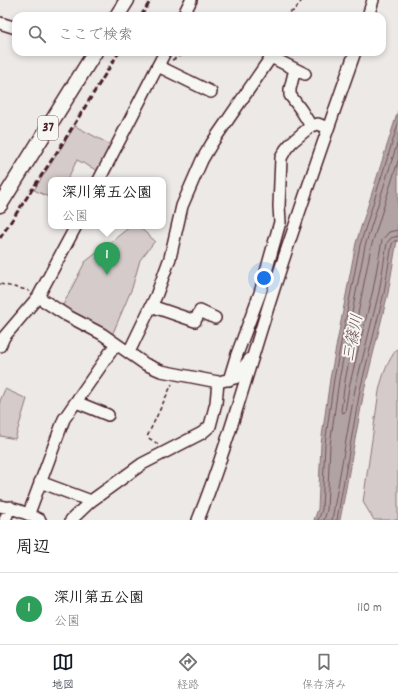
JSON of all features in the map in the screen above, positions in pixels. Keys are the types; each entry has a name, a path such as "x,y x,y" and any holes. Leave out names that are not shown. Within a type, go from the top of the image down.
{"main road":[{"path":"120,12 127,0"},
{"name":"37","path":"0,205 89,56"}],"street":[{"path":"185,12 191,0"},
{"path":"369,12 373,0"},
{"path":"0,23 12,27"},
{"path":"198,520 215,477 291,236 354,56"},
{"path":"129,352 151,306 170,258 182,206 202,160 271,57 300,72 290,89 290,95 311,126"},
{"path":"101,177 161,60 211,92"},
{"path":"71,520 91,501 142,464 202,433 210,426 224,381 236,358 260,293 280,222 279,206 281,158 292,142 311,126 318,124 328,128"},
{"path":"0,346 4,337 38,297 74,229"},
{"path":"38,297 66,315 102,334 145,364 161,371 224,381 235,378 253,354"},
{"path":"151,306 196,321 200,311 215,318"},
{"path":"29,514 64,419 116,344"},
{"path":"76,402 108,415"},
{"path":"40,482 91,501"},
{"path":"5,520 5,506 29,514 40,520"}],"path":[{"path":"291,12 295,10 302,0"},
{"path":"161,60 174,60 181,56"},
{"path":"0,284 27,290 38,297"},
{"path":"168,450 147,437 177,374"}],"shaded area":[{"path":"75,126 111,145 98,171 77,160 68,177 48,177 48,197 34,190"},
{"path":"127,229 141,229 155,241 140,260 132,288 110,340 60,311 85,262"},
{"path":"398,348 398,520 374,520 363,502 379,391 386,368 394,352"},
{"path":"5,389 27,399 15,439 0,436 0,401"}],"water":[{"name":"三篠川","path":"398,111 398,234 388,293 364,391 340,520 314,520 318,509 321,444 330,379 356,243"}],"railway":[{"path":"144,12 151,0"},
{"path":"0,238 59,149 117,56"}],"place":[{"name":"深川第五公園","path":"107,275"}]}
